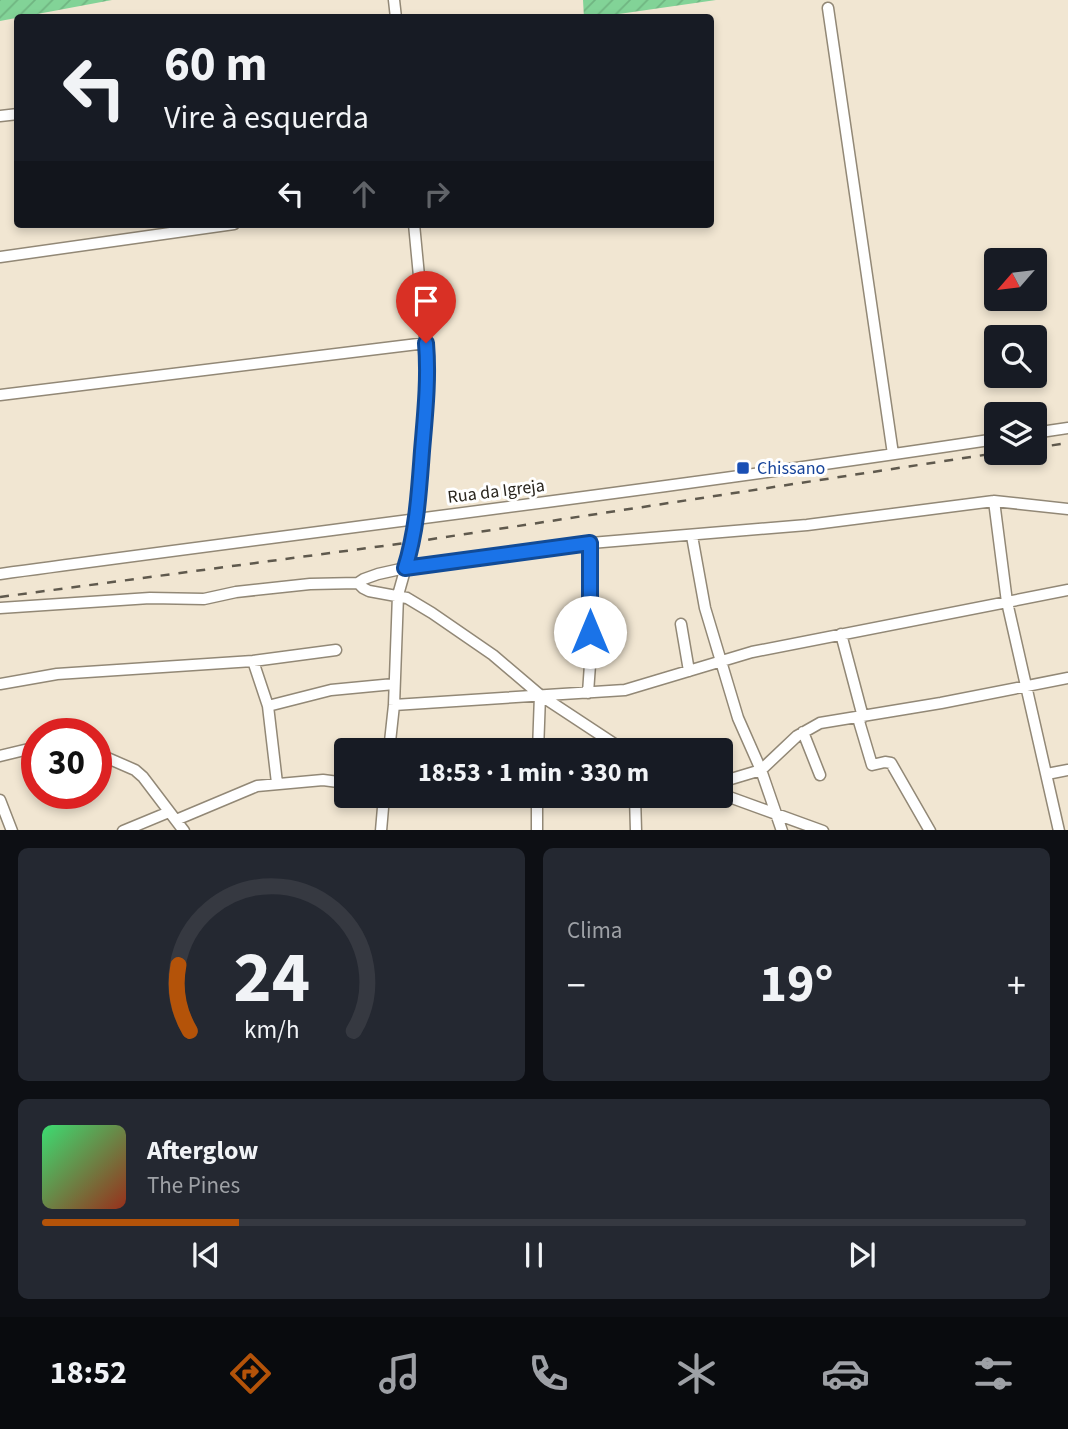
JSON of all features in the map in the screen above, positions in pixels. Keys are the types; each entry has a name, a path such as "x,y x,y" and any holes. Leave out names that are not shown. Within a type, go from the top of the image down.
{"street":[{"path":"828,8 893,454"},
{"path":"0,257 206,228"},
{"path":"390,738 398,595 417,517 428,370 414,228"},
{"path":"0,396 426,343"},
{"path":"1047,431 1068,428"},
{"name":"Rua da Igreja","path":"0,574 417,517 715,481 984,441"},
{"path":"358,583 377,574 405,568 590,543 692,536 869,518 993,501 1068,509"},
{"path":"993,501 1007,601 1059,830"},
{"path":"692,536 705,608 738,718 761,770 782,830"},
{"path":"588,693 591,650 590,543"},
{"path":"0,608 142,598 204,599 264,588 335,582 358,583 369,591 398,595 432,613 493,655 540,695 605,738"},
{"path":"394,705 625,690 721,661 841,634 1068,590"},
{"path":"681,624 689,671"},
{"path":"841,634 872,765 885,761 891,763 929,830"},
{"path":"0,684 83,672 253,661 336,650"},
{"path":"253,661 268,706 277,783"},
{"path":"733,778 761,770 803,732 820,723 1068,678"},
{"path":"268,706 331,690 394,684"},
{"path":"538,738 540,695"},
{"path":"803,732 820,775"},
{"path":"0,755 21,750"},
{"path":"112,760 144,777 183,830"},
{"path":"1047,774 1068,770"},
{"path":"126,830 257,786 334,781"},
{"path":"733,797 821,830"},
{"path":"0,800 12,830"},
{"path":"381,830 383,808"},
{"path":"537,808 537,830"},
{"path":"635,808 636,830"}],"green space":[{"path":"0,0 112,0 37,14 14,14 14,18 0,21"},
{"path":"583,0 716,0 619,14 584,14"}],"railway":[{"path":"1047,446 1068,443"},
{"path":"0,597 413,542 984,455"}],"place":[{"name":"Chissano","path":"743,468"}],"route":[{"path":"426,343 428,370 417,517 405,568 590,543 590,632"}]}
